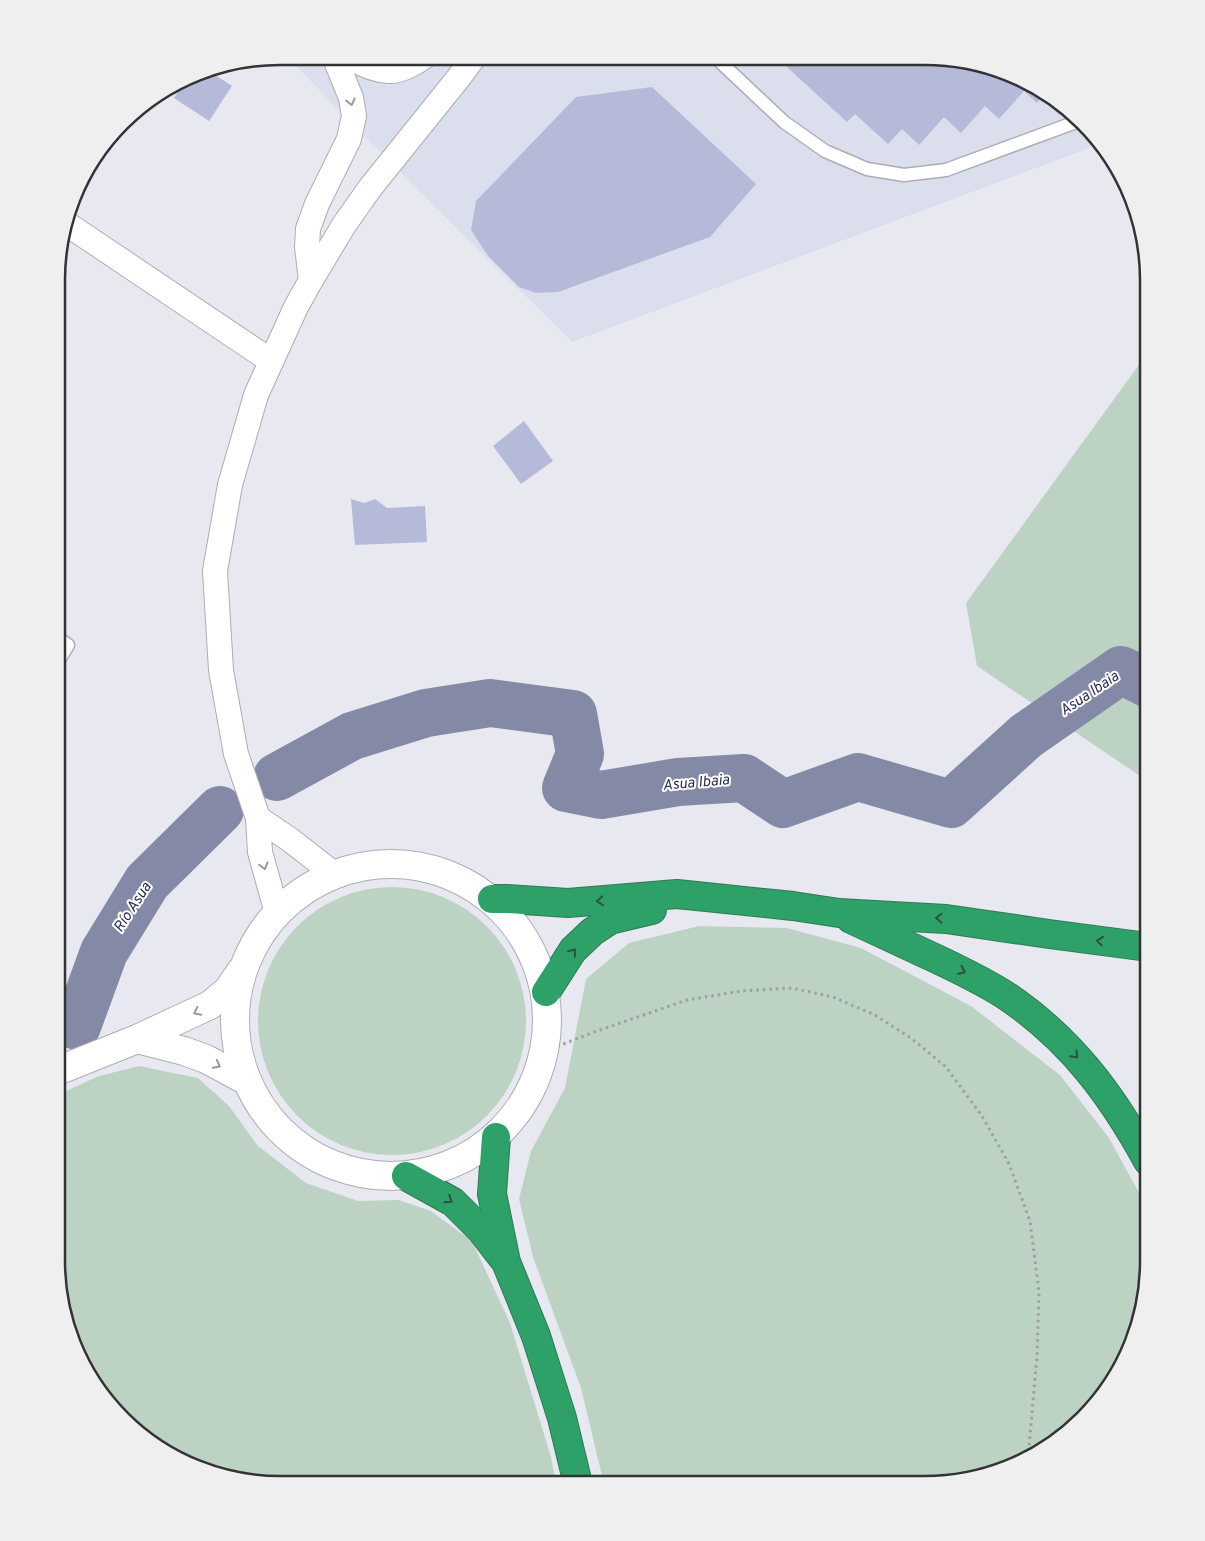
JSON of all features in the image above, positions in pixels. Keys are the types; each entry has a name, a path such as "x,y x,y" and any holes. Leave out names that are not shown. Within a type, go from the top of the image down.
{"highway":[{"path":"492,899 568,903 677,894 794,906 839,913 946,918 1050,934 1140,945"},
{"path":"546,992 573,950 592,932 610,920 651,910 753,903"},
{"path":"839,913 975,978 1007,996 1040,1020 1074,1053 1101,1085 1132,1130 1140,1146"},
{"path":"496,1137 492,1194 506,1262 536,1336 562,1418 576,1476"},
{"path":"406,1176 453,1202 482,1231 506,1262"}],"street":[{"path":"311,280 307,247 308,229 317,204 349,139 354,116 351,98 338,65"},
{"path":"365,65 393,72 409,65"},
{"path":"277,913 260,852 258,818 236,754 221,670 215,572 230,485 256,395 296,307 311,280 344,225 370,188 468,65"},
{"path":"460,76 476,65"},
{"path":"71,227 271,361"},
{"path":"258,818 334,874"},
{"path":"65,1068 137,1039 210,1006 228,990 244,967 258,938 277,913 303,890 334,874 375,864 417,865 457,877 492,899 517,926 535,958 546,992 548,1022 545,1051 535,1083 518,1112 496,1137 469,1156 454,1163 438,1170 406,1176 373,1176 341,1169 310,1155 284,1135 263,1110 247,1081 236,1043 235,1004 244,967"},
{"path":"137,1039 184,1051 206,1059 247,1081"}],"lane":[{"path":"723,65 784,122 825,151 867,169 904,175 946,170 1072,123"}],"path":[{"path":"545,1051 687,1000 741,990 792,988 834,998 875,1015 911,1038 946,1067 982,1116 1009,1164 1030,1221 1039,1292 1037,1356 1029,1449"}],"shaded area":[{"path":"295,65 939,65 981,72 1020,87 1056,109 1094,146 572,342"}],"green space":[{"path":"1140,363 1140,776 977,666 966,603"},
{"path":"405,887 443,897 467,909 487,926 504,946 516,970 524,995 526,1021 524,1047 516,1072 504,1096 487,1116 467,1133 443,1145 418,1153 379,1155 341,1145 317,1133 288,1106 280,1096 268,1072 260,1047 258,1008 268,970 280,946 307,917 317,909 341,897 366,889"},
{"path":"699,926 787,928 861,948 971,1006 1060,1075 1109,1138 1140,1194 1140,1275 1136,1303 1129,1330 1118,1356 1096,1392 1067,1423 1044,1440 1007,1460 981,1469 939,1476 602,1476 581,1388 533,1257 519,1199 531,1151 565,1088 586,979 629,943"},
{"path":"139,1066 198,1078 229,1106 258,1146 306,1183 358,1201 399,1200 431,1211 472,1241 510,1323 551,1457 555,1476 266,1476 224,1469 198,1460 172,1447 138,1423 109,1392 87,1356 72,1317 65,1275 65,1091 99,1076"}],"building":[{"path":"785,65 939,65 967,69 994,76 1020,87 1041,99 1037,103 1024,91 999,119 985,106 961,133 944,117 919,145 902,129 888,144 855,114 847,122"},
{"path":"215,75 232,86 209,121 174,98 179,90"},
{"path":"652,87 756,184 710,237 558,292 536,293 519,287 488,256 471,230 476,201 576,97"},
{"path":"524,421 553,461 521,484 493,446"},
{"path":"351,499 364,503 375,499 387,508 425,506 427,542 355,545"}],"waterway":[{"name":"Asua Ibaia","path":"277,777 352,736 426,713 490,703 573,714 580,754 566,788 601,795 678,782 744,778 783,804 858,777 951,804 1026,736 1121,670 1140,680"},
{"name":"Río Asua","path":"77,1026 104,952 147,882 220,810"}]}
